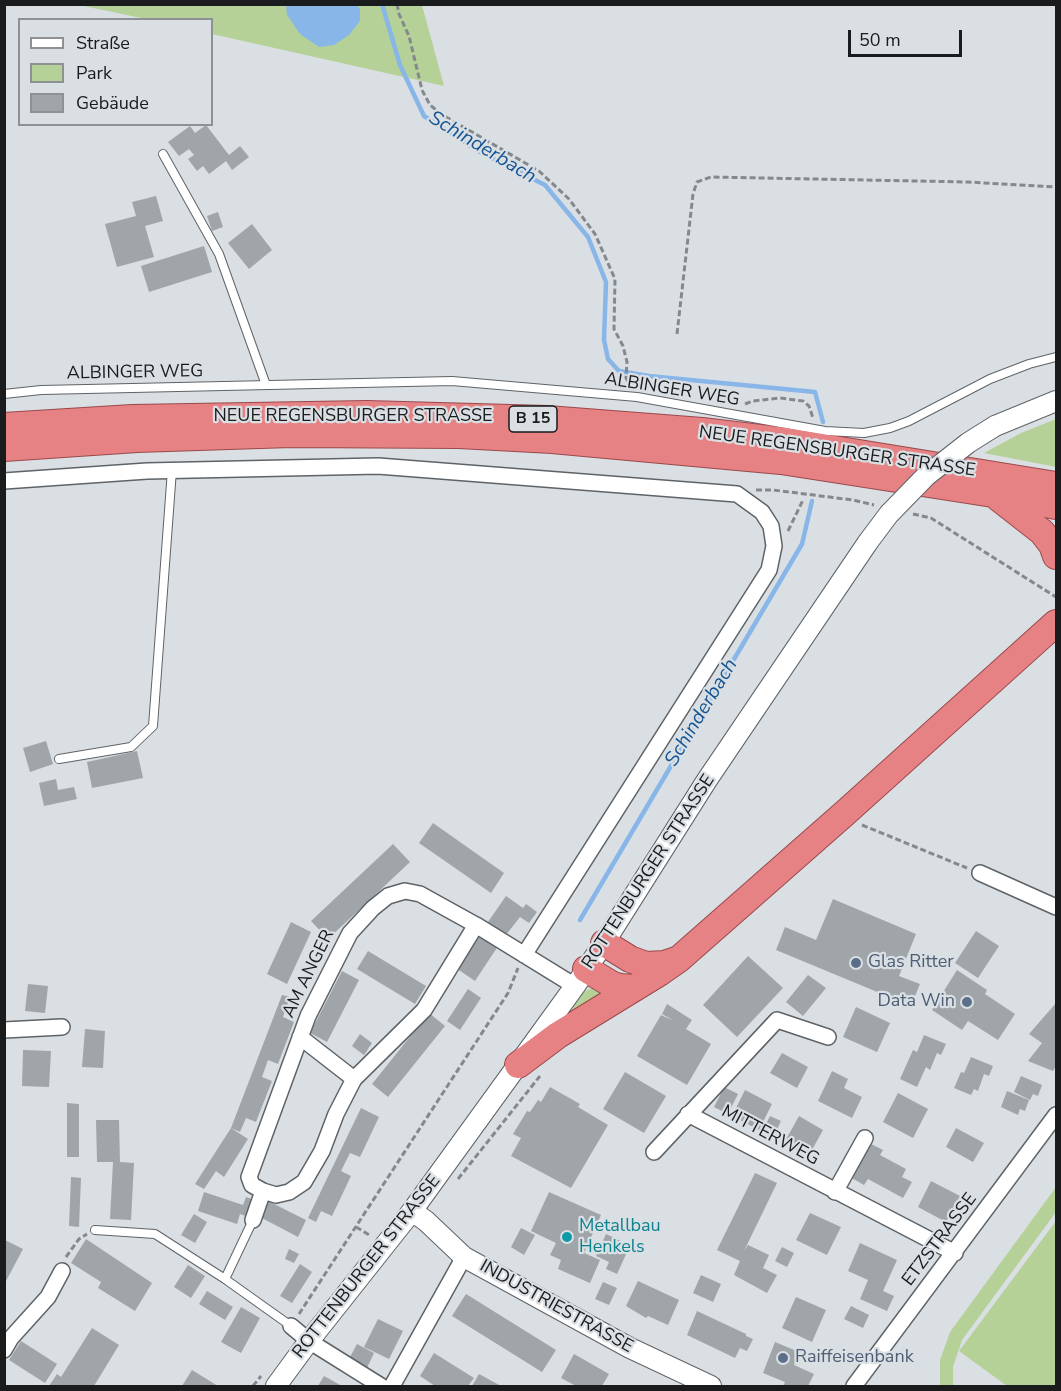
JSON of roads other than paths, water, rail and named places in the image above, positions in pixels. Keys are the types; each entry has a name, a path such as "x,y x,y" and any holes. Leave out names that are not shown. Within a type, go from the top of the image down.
{"highway":[{"name":"NEUE REGENSBURGER STRASSE","path":"4,426 132,418 367,414 547,419 702,431 785,441 1056,485"},
{"name":"B 15","path":"4,448 137,439 291,434 459,435 552,440 781,460 1056,506"},
{"path":"993,494 1042,532 1052,545 1056,556"},
{"path":"518,1065 558,1035 679,959 1048,630 1054,597"},
{"path":"604,943 630,959 646,965 664,964 679,959"},
{"path":"580,977 621,987 635,987"}],"street":[{"name":"ROTTENBURGER STRASSE","path":"276,1386 412,1211 604,943 707,780 889,514 926,476 968,443 995,426 1056,401"},
{"path":"4,481 147,471 378,466 737,494 762,512 771,526 774,546 770,570 524,955"},
{"path":"980,873 1056,907"},
{"name":"AM ANGER","path":"263,1191 252,1185 249,1177 300,1037 326,977 350,933 373,908 388,896 405,891 420,894 524,955 580,977"},
{"path":"254,1220 263,1191 276,1195 290,1192 304,1182 322,1151 340,1106 354,1079 424,1010 476,925"},
{"name":"MITTERWEG","path":"654,1152 777,1020 828,1037"},
{"path":"4,1030 62,1028"},
{"name":"AM ANGER","path":"300,1037 354,1079"},
{"name":"MITTERWEG","path":"687,1114 955,1253"},
{"name":"ETZSTRASSE","path":"854,1386 1056,1115"},
{"path":"835,1192 865,1138"},
{"name":"INDUSTRIESTRASSE","path":"412,1211 464,1257 630,1348 711,1386"},
{"path":"392,1386 464,1257"},
{"path":"4,1350 11,1338 48,1297 62,1271"},
{"path":"291,1326 309,1341 381,1386"}],"lane":[{"path":"163,154 219,254 266,385"},
{"name":"ALBINGER WEG","path":"4,394 41,390 453,381 636,397 825,431 864,433 890,428 909,421 990,379 1029,364 1056,357"},
{"path":"59,759 131,747 153,726 172,470"},
{"path":"225,1279 254,1220"},
{"path":"95,1230 155,1234 225,1279 291,1326"}],"water":[{"path":"286,5 357,5 360,9 360,21 349,35 334,45 319,47 300,34 287,15"}],"waterway":[{"name":"Schinderbach","path":"382,4 400,65 424,116 480,152 545,185 588,237 606,282 604,340 608,359 619,371 815,392 823,422"},
{"name":"Schinderbach","path":"580,920 802,544 812,501"}],"place":[{"name":"Glas Ritter","path":"856,963"},
{"name":"Data Win","path":"967,1002"},
{"name":"Metallbau Henkels","path":"567,1237"},
{"name":"Raiffeisenbank","path":"783,1358"}]}
